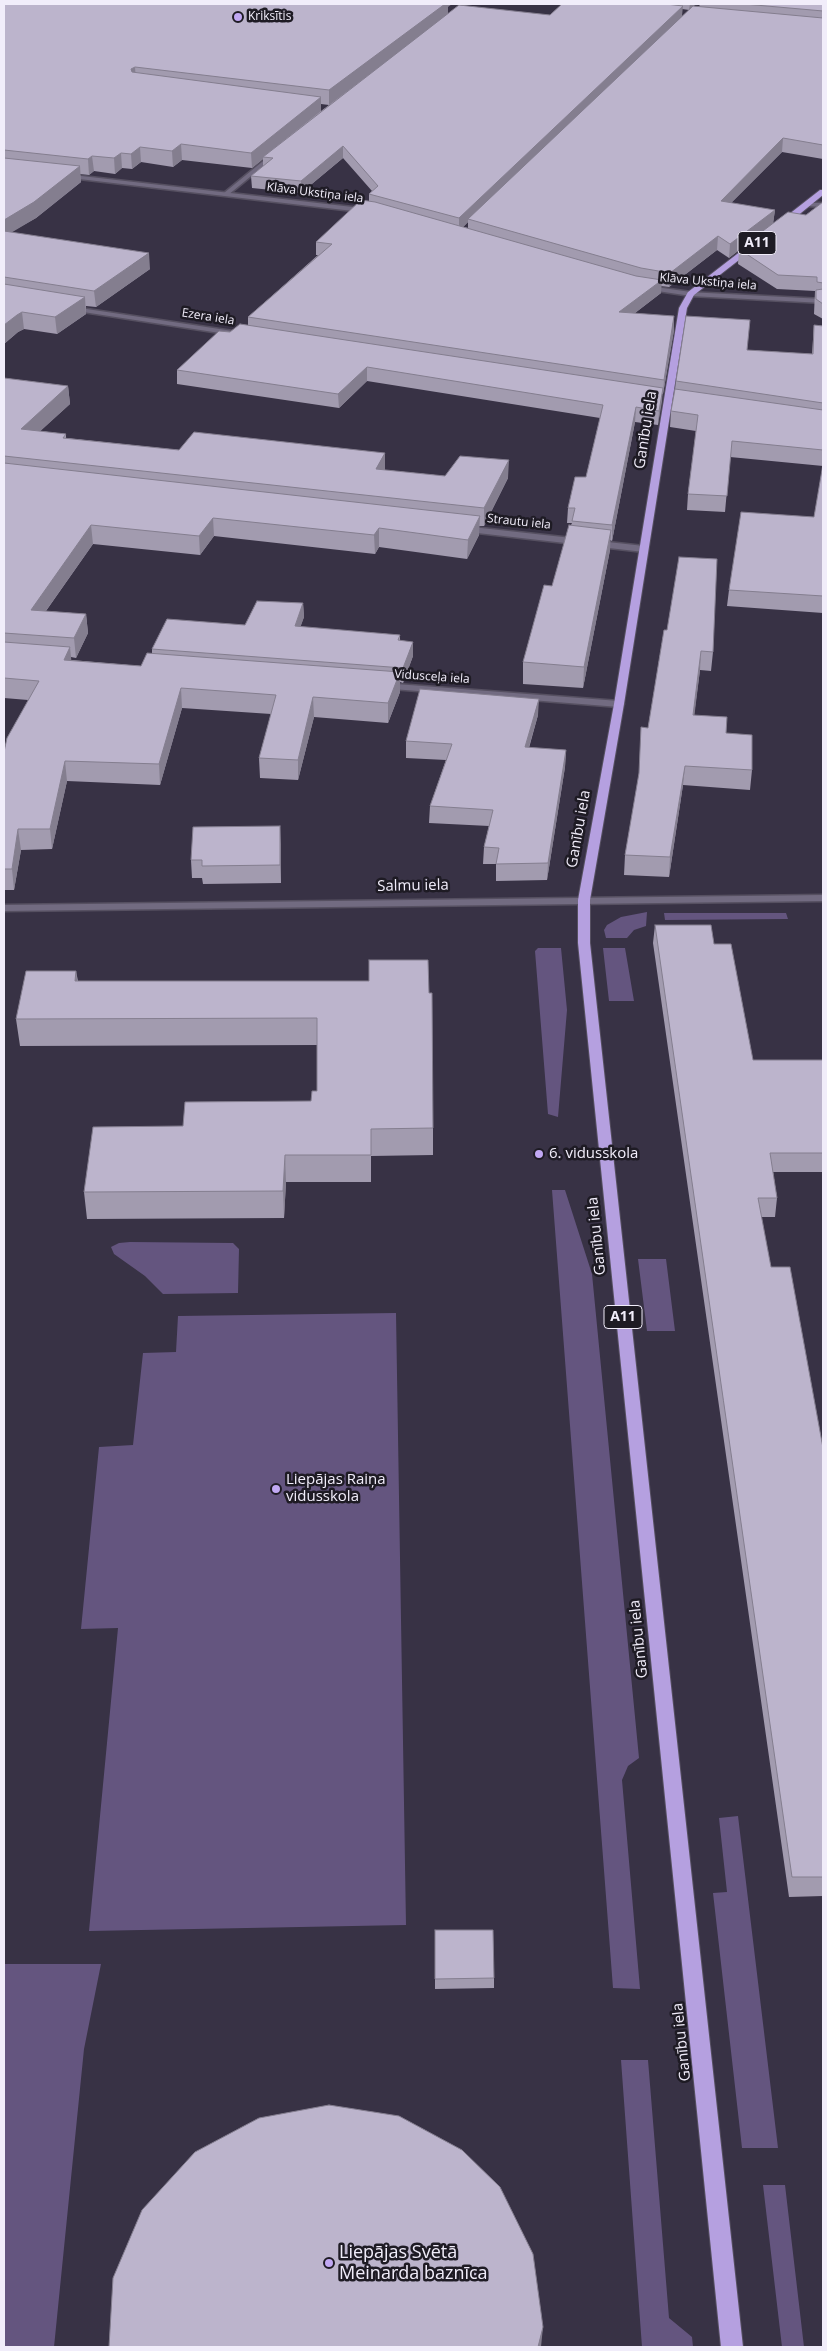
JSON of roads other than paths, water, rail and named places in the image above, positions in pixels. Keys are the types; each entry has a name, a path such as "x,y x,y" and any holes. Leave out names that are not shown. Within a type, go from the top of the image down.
{"highway":[{"name":"A11","path":"776,228 823,192"},
{"name":"Ganību iela","path":"732,2347 584,943 584,900 619,704 683,308 691,294 760,241"}],"street":[{"path":"226,194 278,151"},
{"name":"Klāva Ukstiņa iela","path":"55,175 376,212"},
{"path":"807,204 823,205"},
{"name":"Klāva Ukstiņa iela","path":"639,286 691,294 823,301"},
{"name":"Ezera iela","path":"58,306 251,336"},
{"name":"Strautu iela","path":"451,527 644,549"},
{"name":"Vidusceļa iela","path":"368,685 619,704"},
{"name":"Salmu iela","path":"4,908 823,898"}],"place":[{"name":"Kriksītis","path":"238,17"},
{"name":"6. vidusskola","path":"539,1154"},
{"name":"Liepājas Raiņa vidusskola","path":"276,1489"},
{"name":"Liepājas Svētā Meinarda baznīca","path":"329,2263"}]}
